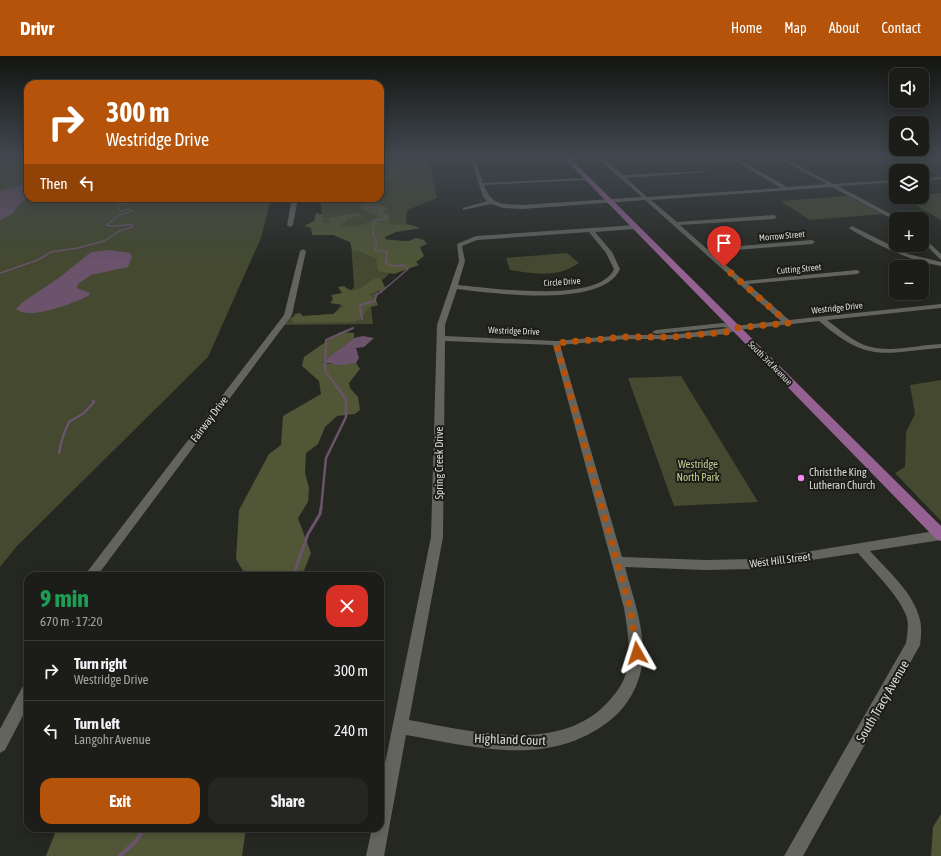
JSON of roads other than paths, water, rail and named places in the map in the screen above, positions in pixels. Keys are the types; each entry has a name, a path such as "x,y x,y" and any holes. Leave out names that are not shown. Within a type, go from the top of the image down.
{"main road":[{"name":"South 3rd Avenue","path":"601,193 941,535"}],"street":[{"path":"485,193 486,197 491,202 503,206 522,207 726,193"},
{"path":"640,193 788,323"},
{"path":"849,193 889,215"},
{"path":"290,225 293,202"},
{"path":"465,210 491,202"},
{"path":"675,224 774,217"},
{"name":"Spring Creek Drive","path":"384,811 436,537 441,325 462,261 459,248 460,245 476,238 635,227"},
{"path":"852,228 900,254 917,260 941,264"},
{"name":"Circle Drive","path":"454,287 547,293 574,291 600,285 608,281 617,269 609,252 591,231"},
{"name":"Morrow Street","path":"706,251 812,242"},
{"path":"929,245 941,258"},
{"name":"Fairway Drive","path":"93,572 288,315 303,250"},
{"name":"Cutting Street","path":"742,283 857,272"},
{"name":"Westridge Drive","path":"440,338 556,343 636,337 672,337 726,332 735,328 822,320 941,306"},
{"path":"822,320 852,342 871,350 887,351 941,346"},
{"name":"Highland Court","path":"401,726 480,740 534,743 547,742 574,736 604,716 613,708 628,687 633,677 636,664 636,640 630,608 556,343"},
{"name":"West Hill Street","path":"617,562 752,564 941,535"},
{"name":"South Tracy Avenue","path":"793,856 913,645 915,625 913,617 901,597 860,548"},
{"path":"0,745 24,699"},
{"name":"Spring Creek Drive","path":"375,856 380,832"}],"waterway":[{"path":"119,216 133,211 128,209 121,212 116,205 132,202"},
{"path":"366,202 367,204 363,208 381,207 382,209 379,211 385,215"},
{"path":"381,292 408,269 404,265 392,266 386,263 387,252 375,250 377,243 373,234 374,220 387,219 385,215"},
{"path":"0,273 38,260 51,252 78,248 104,241 119,231 132,227 132,225 106,225 119,216"},
{"path":"362,319 360,305 375,301 376,295 382,291"},
{"path":"338,388 325,371 326,340 353,328"},
{"path":"321,509 326,458 346,417 346,399 337,387"},
{"path":"59,453 69,422 84,413 94,402 93,401"},
{"path":"294,572 308,534 320,514 321,508"},
{"path":"120,856 136,841 142,832"}],"place":[{"name":"Christ the King Lutheran Church","path":"801,478"}],"park label":[{"name":"Westridge North Park","path":"698,470"}]}
